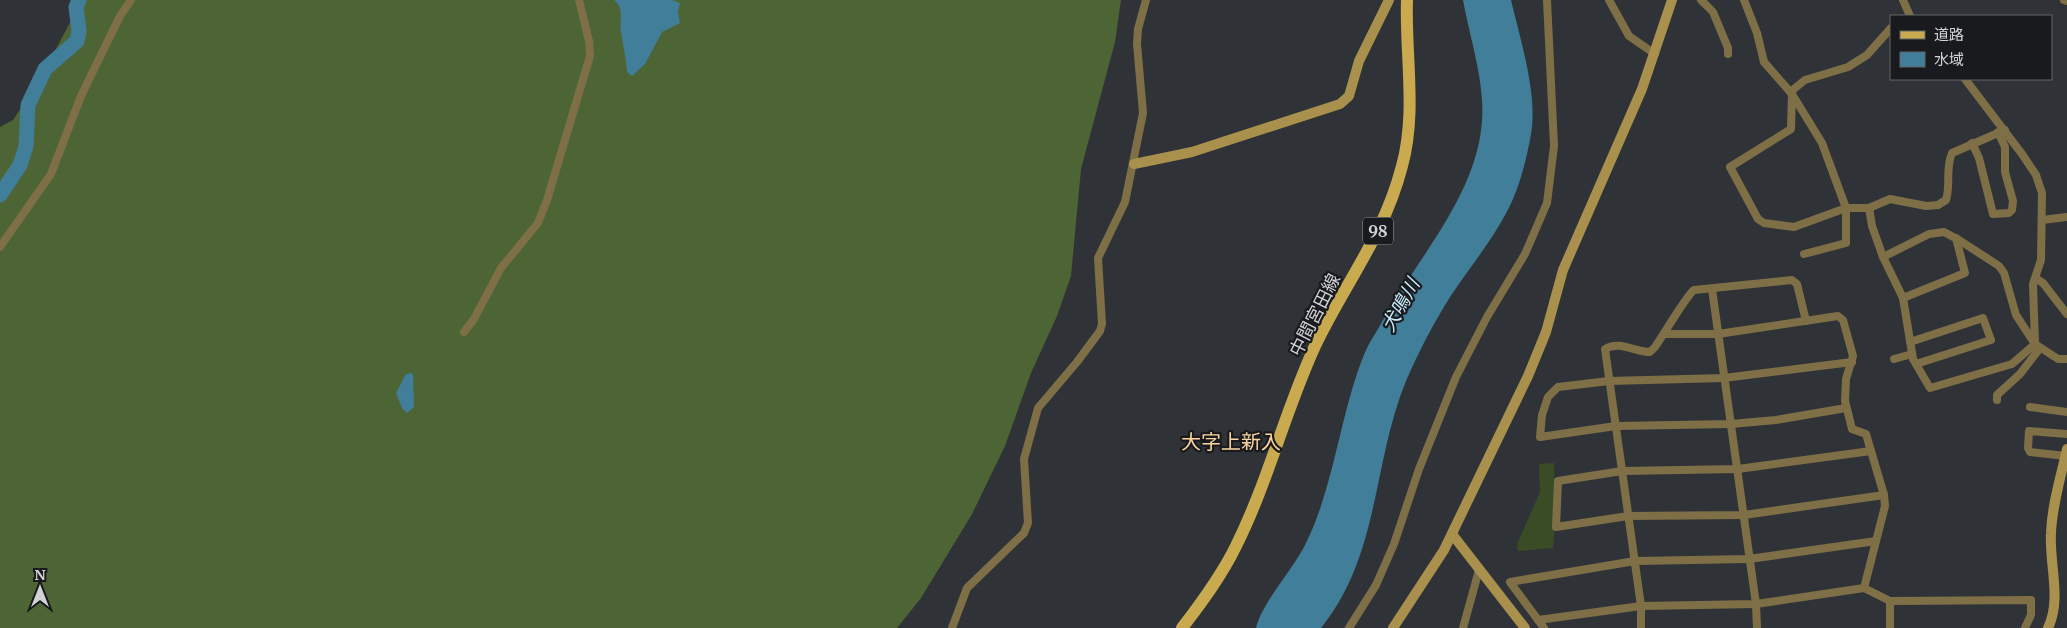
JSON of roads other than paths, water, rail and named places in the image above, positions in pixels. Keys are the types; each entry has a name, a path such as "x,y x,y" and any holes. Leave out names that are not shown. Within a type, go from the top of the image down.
{"main road":[{"name":"中間宮田線","path":"1182,628 1206,597 1236,546 1315,346 1363,261 1392,204 1407,141 1410,82 1407,0"}],"street":[{"path":"0,247 51,174 80,96 120,16 131,0"},
{"path":"464,332 474,319 501,268 529,237 538,223 547,200 590,56 589,41 579,0"},
{"path":"952,628 967,588 1024,533 1028,523 1023,468 1032,422 1038,408 1077,362 1100,331 1102,324 1098,258 1126,202 1144,113 1137,44 1138,29 1146,0"},
{"path":"1134,164 1192,152 1340,104 1349,96 1359,61 1389,0"},
{"path":"1349,628 1376,585 1394,544 1418,469 1456,377 1486,317 1525,254 1547,203 1554,146 1547,0"},
{"path":"1609,0 1629,36 1655,54"},
{"path":"1393,628 1452,534 1534,362 1546,332 1563,270 1655,54 1672,0"},
{"path":"1700,0 1713,12 1728,48 1728,54"},
{"path":"1744,0 1757,33 1764,62 1791,93 1822,143 1846,208 1846,243 1804,254"},
{"path":"1903,0 1905,15"},
{"path":"1890,29 1867,55 1848,67 1805,80 1791,93 1791,129 1730,167 1758,219 1764,223 1794,227 1846,208 1869,208 1890,199 1926,206 1938,205 1946,200 1950,189 1948,163 1952,153 2002,131"},
{"path":"1966,80 2036,176 2042,193 2041,260 2033,284 2037,346 2020,374 1997,395 1997,400"},
{"path":"1972,143 1979,158 1993,214 2009,213 2012,210 2013,201 2005,172 2006,147 2002,131"},
{"path":"1869,208 1872,226 1883,258 1903,298 1912,354 1930,388 2012,364 2037,346"},
{"path":"2042,220 2067,217"},
{"path":"1883,258 1929,234 1944,232 1956,238 1999,266 2004,273 2016,315 2037,346 2058,359 2067,359"},
{"path":"1903,298 1965,273 1956,238"},
{"path":"2035,278 2043,283 2067,314"},
{"path":"1641,628 1641,606 1605,349 1610,346 1622,346 1650,352 1664,334 1688,294 1694,290 1792,280 1797,284 1800,291 1806,320"},
{"path":"1712,289 1756,604 1757,628"},
{"path":"1664,334 1718,334 1838,316 1843,320 1853,356 1846,379 1846,408 1852,429 1866,434 1884,495 1885,506 1864,588"},
{"path":"1910,342 1983,318 1991,340 1916,364"},
{"path":"1894,359 1912,354"},
{"path":"1846,408 1776,420 1731,424 1616,426 1540,438 1542,415 1548,397 1558,387 1609,381 1724,378 1852,362"},
{"path":"2030,407 2067,412"},
{"path":"2048,628 2055,604 2050,534 2066,452 2030,452 2028,448 2029,431 2067,434"},
{"path":"1871,451 1738,469 1622,471 1558,481 1556,527 1628,516 1744,514 1884,495"},
{"path":"1452,534 1525,628"},
{"path":"1544,628 1510,582 1635,561 1750,559 1876,541"},
{"path":"1464,627 1479,570"},
{"path":"1538,620 1641,606 1756,604 1864,588 1890,601 2031,600 2031,615 2025,628"},
{"path":"1890,601 1890,628"}],"water":[{"path":"614,0 672,0 680,3 678,12 680,23 662,32 645,64 632,76 627,72 621,28 621,11"},
{"name":"犬鳴川","path":"1463,0 1511,0 1527,67 1533,118 1526,159 1519,183 1500,224 1439,315 1406,381 1395,412 1365,540 1340,600 1321,628 1256,628 1259,618 1271,596 1301,552 1317,518 1332,470 1357,373 1366,350 1398,294 1449,216 1463,189 1474,160 1481,131 1482,100 1477,63"},
{"path":"411,373 413,375 414,407 407,413 402,408 396,393 406,374"}],"waterway":[{"path":"0,195 20,165 26,146 28,105 45,69 77,41 79,31 76,7 79,0"}],"district":[{"name":"大字上新入","path":"1231,442"}]}
